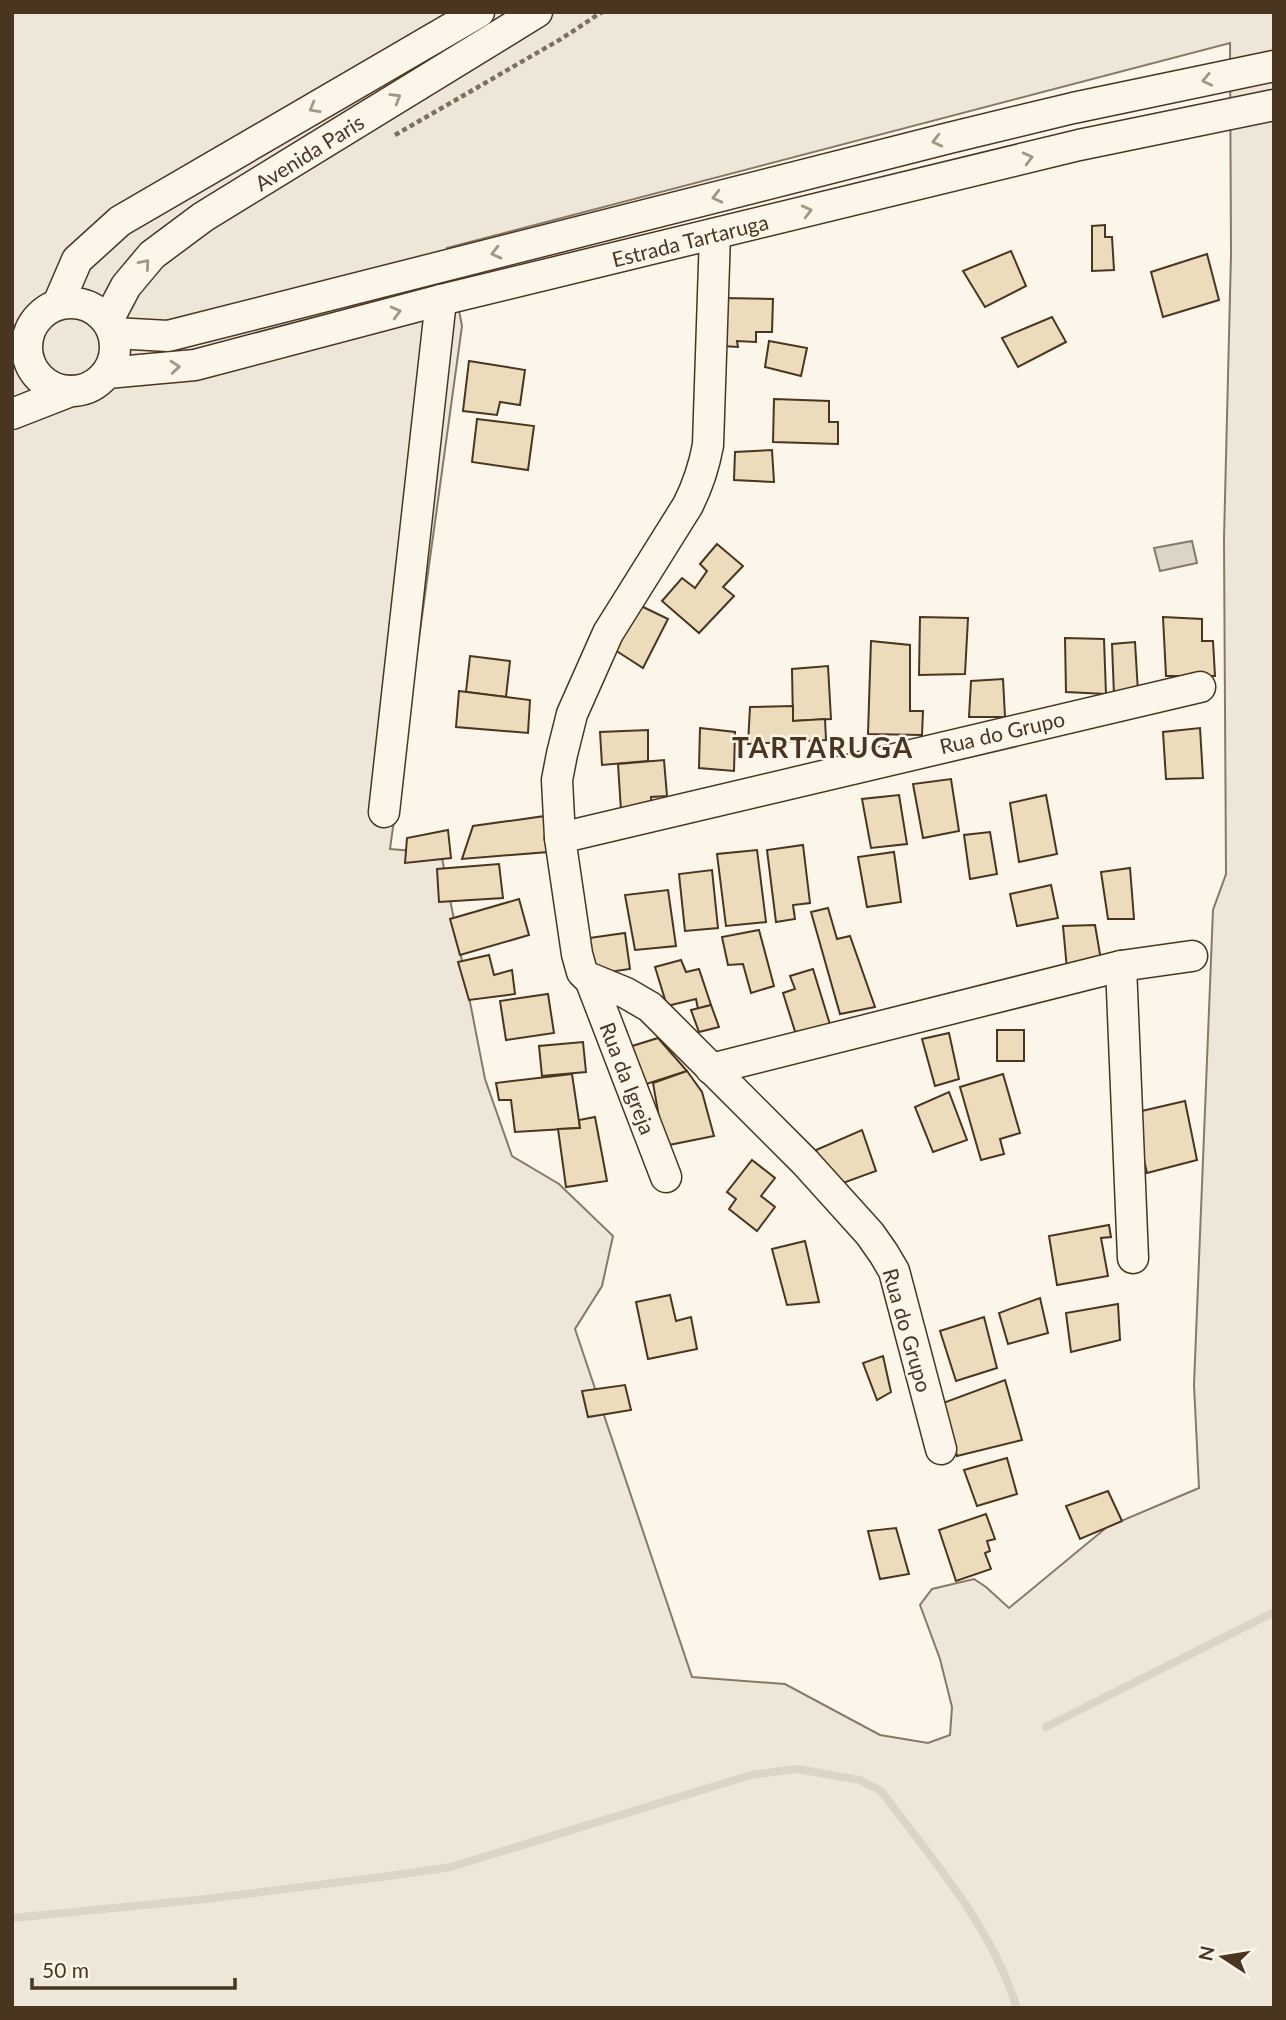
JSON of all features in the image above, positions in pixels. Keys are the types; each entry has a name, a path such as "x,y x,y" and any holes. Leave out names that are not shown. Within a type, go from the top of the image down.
{"street":[{"name":"Avenida Paris","path":"58,304 77,260 120,221 479,12"},
{"name":"Avenida Paris","path":"111,327 126,286 152,255 203,217 537,12"},
{"name":"Estrada Tartaruga","path":"111,327 168,336 949,138 1073,108 1274,66"},
{"name":"Estrada Tartaruga","path":"107,373 195,365 440,300 1079,145 1274,105"},
{"path":"590,979 582,972 577,954 560,838 557,780 559,764 572,714 608,633 699,484 709,432 715,234"},
{"path":"384,812 440,300"},
{"path":"12,414 97,383 114,360 116,346 111,327 98,310 71,302 45,310 35,320 20,353 29,360 35,373 45,383 57,389 71,391"},
{"name":"Rua do Grupo","path":"560,838 1200,687"},
{"path":"711,1069 1121,966 1192,956"},
{"path":"1121,966 1133,1258"},
{"name":"Rua do Grupo","path":"590,979 626,993 650,1007 805,1162 870,1234 894,1271 941,1449"},
{"name":"Rua da Igreja","path":"590,979 666,1177"}],"shaded area":[{"path":"12,12 1274,12 1274,2008 12,2008","holes":["1230,43 1231,254 1224,539 1226,874 1213,910 1194,1385 1199,1488 1107,1527 1009,1608 974,1579 932,1589 920,1605 940,1659 952,1707 950,1735 928,1743 880,1735 785,1684 692,1677 575,1329 602,1286 613,1236 559,1184 512,1156 485,1079 441,853 390,849 462,326 447,248"]},
{"path":"1192,541 1197,563 1160,571 1154,548"}],"building":[{"path":"1105,225 1105,237 1112,237 1114,270 1092,271 1092,226"},
{"path":"1011,251 1026,286 985,307 963,271"},
{"path":"1207,254 1219,300 1163,317 1151,272"},
{"path":"723,298 773,299 772,332 756,332 756,342 737,341 738,347 722,346"},
{"path":"1052,317 1066,342 1018,367 1002,338"},
{"path":"769,341 807,348 801,376 765,367"},
{"path":"469,361 525,370 520,405 500,402 497,415 463,411"},
{"path":"774,399 829,401 829,422 838,422 838,444 773,442"},
{"path":"477,419 534,426 528,470 472,462"},
{"path":"772,450 774,482 734,480 735,452"},
{"path":"717,544 743,566 723,587 734,596 699,633 662,601 682,578 695,588 707,571 700,564"},
{"path":"639,605 668,619 643,668 615,650"},
{"path":"920,617 968,618 965,674 919,675"},
{"path":"1163,617 1202,619 1202,641 1213,641 1215,676 1166,676"},
{"path":"1065,638 1104,639 1106,694 1066,692"},
{"path":"871,641 910,645 910,711 923,711 922,735 868,734"},
{"path":"1135,642 1138,692 1114,695 1112,644"},
{"path":"470,656 510,661 506,697 466,692"},
{"path":"828,666 831,719 793,721 792,669"},
{"path":"1003,679 1005,717 969,717 971,681"},
{"path":"459,691 530,700 528,733 456,727"},
{"path":"793,706 793,721 825,719 826,740 748,744 750,707"},
{"path":"700,728 735,732 734,771 699,768"},
{"path":"1200,728 1203,778 1166,779 1163,732"},
{"path":"648,730 648,761 602,765 600,732"},
{"path":"664,760 667,796 651,797 652,809 621,811 618,764"},
{"path":"951,779 959,831 923,838 913,784"},
{"path":"899,795 907,844 871,848 862,799"},
{"path":"1046,795 1057,854 1019,862 1010,803"},
{"path":"545,816 548,852 462,859 473,826"},
{"path":"448,830 451,858 405,863 407,838"},
{"path":"990,832 997,874 970,879 964,835"},
{"path":"803,845 810,903 793,905 795,919 776,922 767,850"},
{"path":"757,850 766,922 726,926 717,854"},
{"path":"894,852 901,902 867,907 858,857"},
{"path":"499,864 503,898 439,902 437,869"},
{"path":"1130,868 1134,919 1108,919 1101,872"},
{"path":"712,870 718,928 685,931 679,874"},
{"path":"1051,885 1058,918 1017,926 1010,894"},
{"path":"668,890 676,946 635,950 625,895"},
{"path":"519,899 529,935 460,955 450,919"},
{"path":"828,908 837,939 850,936 875,1007 840,1014 811,912"},
{"path":"1095,925 1102,966 1067,969 1063,926"},
{"path":"759,930 774,986 751,993 743,964 728,965 722,937"},
{"path":"625,933 630,969 587,975 582,939"},
{"path":"489,955 494,975 512,970 515,994 469,1000 458,962"},
{"path":"681,960 686,972 699,969 711,1005 698,1009 696,999 667,1006 655,967"},
{"path":"813,969 832,1031 798,1041 783,993 795,989 790,976"},
{"path":"548,994 554,1033 506,1040 500,1001"},
{"path":"711,1005 719,1027 699,1032 691,1010"},
{"path":"997,1030 1024,1030 1024,1061 997,1061"},
{"path":"949,1033 959,1079 935,1086 922,1039"},
{"path":"658,1038 687,1071 640,1086 629,1047"},
{"path":"583,1042 586,1072 542,1076 539,1046"},
{"path":"687,1071 702,1092 714,1136 664,1146 653,1083"},
{"path":"572,1074 580,1128 515,1132 511,1100 499,1100 496,1083"},
{"path":"1003,1074 1020,1133 1000,1139 1004,1154 981,1160 960,1087"},
{"path":"949,1092 967,1140 933,1152 915,1107"},
{"path":"1185,1101 1197,1160 1147,1173 1133,1113"},
{"path":"595,1117 607,1181 566,1187 558,1129 580,1128 579,1120"},
{"path":"862,1130 876,1171 832,1187 816,1150"},
{"path":"752,1160 775,1178 761,1196 775,1207 757,1231 729,1209 736,1199 727,1192"},
{"path":"1109,1225 1111,1237 1101,1238 1108,1276 1057,1285 1049,1236"},
{"path":"805,1241 819,1302 787,1305 772,1249"},
{"path":"670,1295 676,1321 691,1317 697,1349 648,1359 636,1302"},
{"path":"1040,1298 1048,1333 1008,1344 999,1313"},
{"path":"1118,1304 1120,1340 1071,1352 1066,1313"},
{"path":"984,1317 997,1368 956,1381 940,1331"},
{"path":"883,1356 891,1392 877,1400 863,1363"},
{"path":"1005,1380 1022,1440 957,1456 943,1403"},
{"path":"625,1385 631,1410 588,1417 582,1391"},
{"path":"1007,1458 1017,1494 977,1506 964,1470"},
{"path":"1108,1491 1122,1521 1080,1539 1066,1506"},
{"path":"986,1514 995,1539 987,1541 990,1551 985,1553 991,1569 956,1581 939,1530"},
{"path":"896,1528 909,1574 880,1579 868,1531"}],"waterway":[{"path":"1046,1727 1274,1612"},
{"path":"12,1918 206,1899 451,1867 751,1775 797,1769 860,1780 881,1791 940,1868 976,1921 1006,1978 1017,2008"}],"district":[{"name":"TARTARUGA","path":"823,747"}]}
